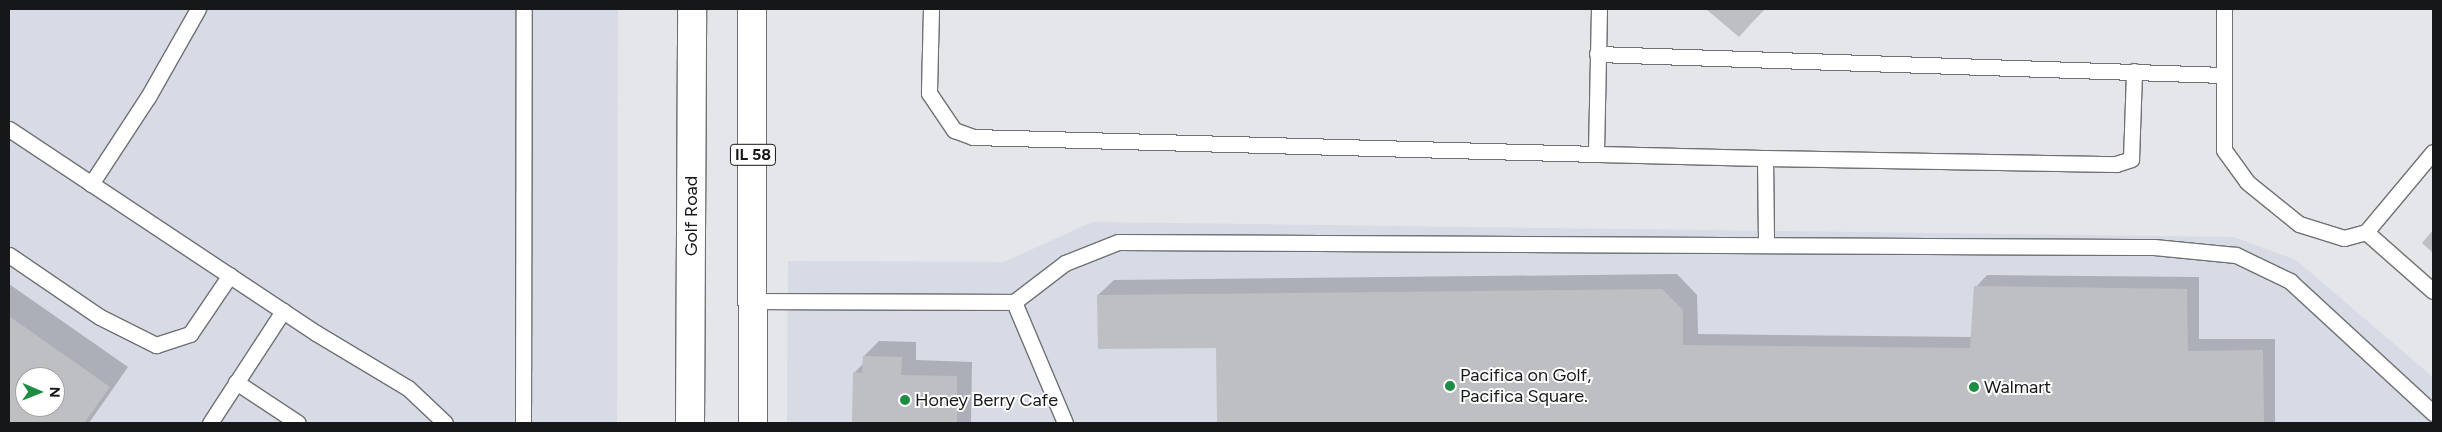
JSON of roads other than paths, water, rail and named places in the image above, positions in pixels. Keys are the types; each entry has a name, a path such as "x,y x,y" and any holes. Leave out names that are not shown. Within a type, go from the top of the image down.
{"main road":[{"name":"Golf Road","path":"690,423 692,9"},
{"name":"IL 58","path":"752,9 753,423"}],"lane":[{"path":"91,184 148,98 198,9"},
{"path":"523,423 524,9"},
{"path":"931,9 929,94 954,130 973,137 1765,158 2116,164 2131,159 2134,71"},
{"path":"1596,154 1598,9"},
{"path":"2224,9 2224,150 2247,182 2299,224 2344,238 2366,232 2433,152"},
{"path":"1597,54 2224,75"},
{"path":"9,128 283,311 408,388 445,423"},
{"path":"1765,158 1766,244"},
{"path":"2366,232 2433,292"},
{"path":"753,301 1014,302 1065,263 1118,242 2154,247 2236,255 2290,281 2433,413"},
{"path":"9,255 100,318 156,345 190,334 230,275"},
{"path":"1014,302 1065,423"},
{"path":"210,423 283,311"},
{"path":"236,382 298,423"}],"place":[{"name":"Pacifica on Golf, Pacifica Square.","path":"1450,386"},
{"name":"Walmart","path":"1974,387"},
{"name":"Honey Berry Cafe","path":"905,400"}]}
